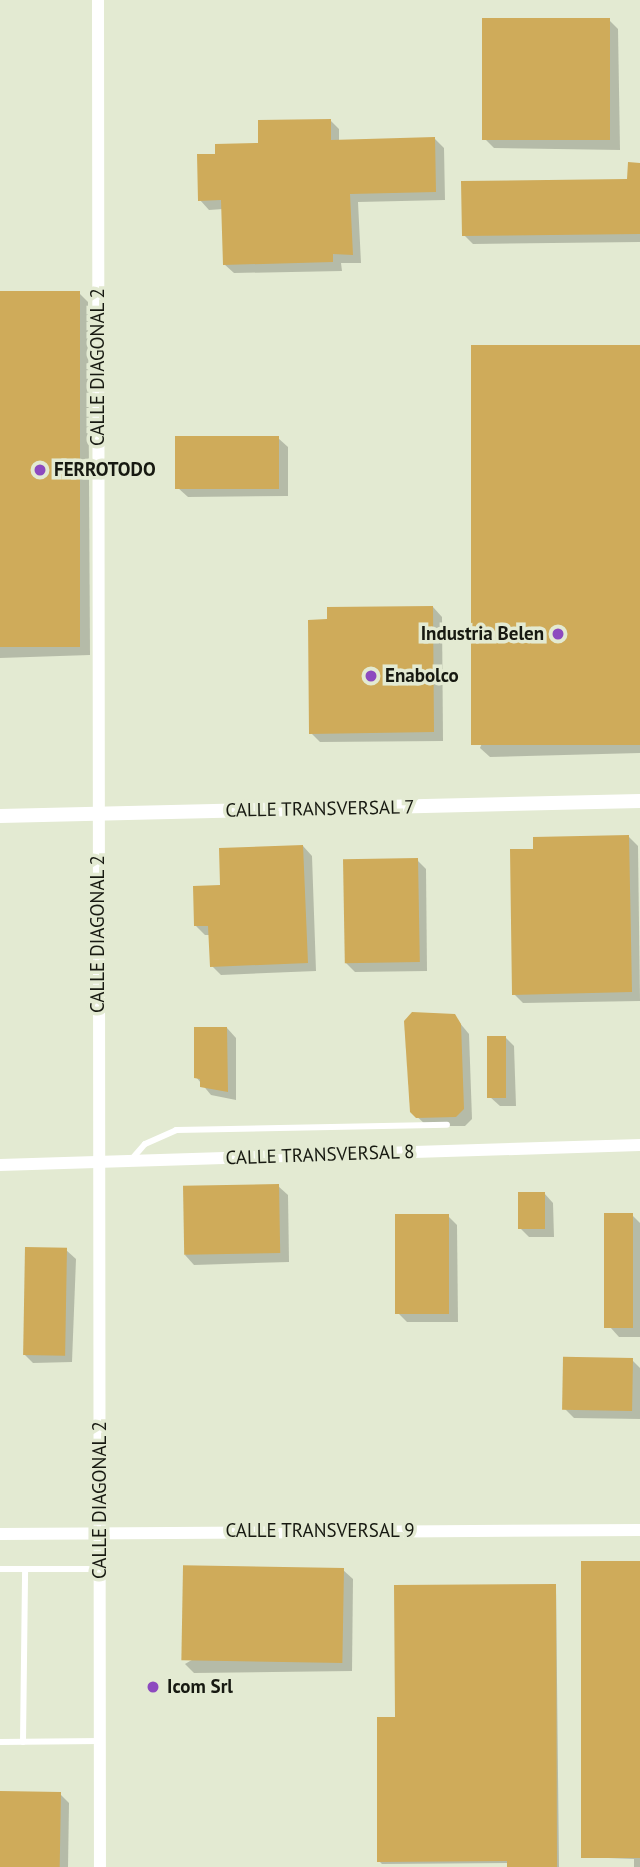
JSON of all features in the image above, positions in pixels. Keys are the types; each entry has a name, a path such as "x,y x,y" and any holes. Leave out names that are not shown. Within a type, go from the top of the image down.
{"street":[{"name":"CALLE DIAGONAL 2","path":"98,0 100,1867"},
{"name":"CALLE TRANSVERSAL 7","path":"0,816 640,801"},
{"name":"CALLE TRANSVERSAL 8","path":"0,1165 640,1144"},
{"name":"CALLE TRANSVERSAL 9","path":"0,1534 640,1530"}],"lane":[{"path":"130,1162 145,1144 176,1130 447,1125"},
{"path":"0,1569 100,1569"},
{"path":"23,1742 25,1570"},
{"path":"0,1742 100,1741"}],"building":[{"path":"482,18 610,18 610,140 482,140"},
{"path":"331,119 331,140 435,137 436,192 350,194 353,255 333,254 333,262 223,265 221,200 198,201 197,154 215,154 215,144 258,143 258,120"},
{"path":"628,162 640,163 640,234 462,236 461,181 627,179"},
{"name":"FERROTODO","path":"0,291 80,291 80,647 0,647"},
{"path":"471,345 640,345 640,745 471,745"},
{"path":"175,436 279,436 279,489 175,489"},
{"name":"Enabolco","path":"433,606 434,732 309,734 308,620 327,619 327,607"},
{"path":"629,835 632,992 512,995 510,849 533,849 533,837"},
{"path":"303,845 308,963 210,967 208,926 194,926 193,886 220,885 219,848"},
{"path":"418,858 420,962 345,963 343,859"},
{"path":"412,1012 455,1014 461,1024 464,1109 456,1117 416,1118 410,1112 404,1021"},
{"path":"194,1027 227,1027 228,1092 200,1087 200,1079 194,1078"},
{"path":"487,1036 506,1036 506,1098 487,1098"},
{"path":"279,1184 280,1253 184,1255 183,1186"},
{"path":"518,1192 545,1192 545,1229 518,1229"},
{"path":"604,1213 633,1213 633,1328 604,1328"},
{"path":"395,1214 449,1214 449,1314 395,1314"},
{"path":"25,1247 67,1248 65,1356 23,1355"},
{"path":"563,1357 633,1358 632,1411 562,1410"},
{"path":"581,1561 640,1561 640,1858 581,1858"},
{"path":"183,1565 344,1568 342,1663 181,1660"},
{"path":"556,1584 557,1867 507,1867 507,1861 377,1862 377,1717 395,1717 394,1585"},
{"path":"0,1791 61,1792 60,1867 0,1867"}],"place":[{"name":"FERROTODO","path":"40,470"},
{"name":"Industria Belen","path":"558,634"},
{"name":"Enabolco","path":"371,676"},
{"name":"Icom Srl","path":"153,1687"}]}
